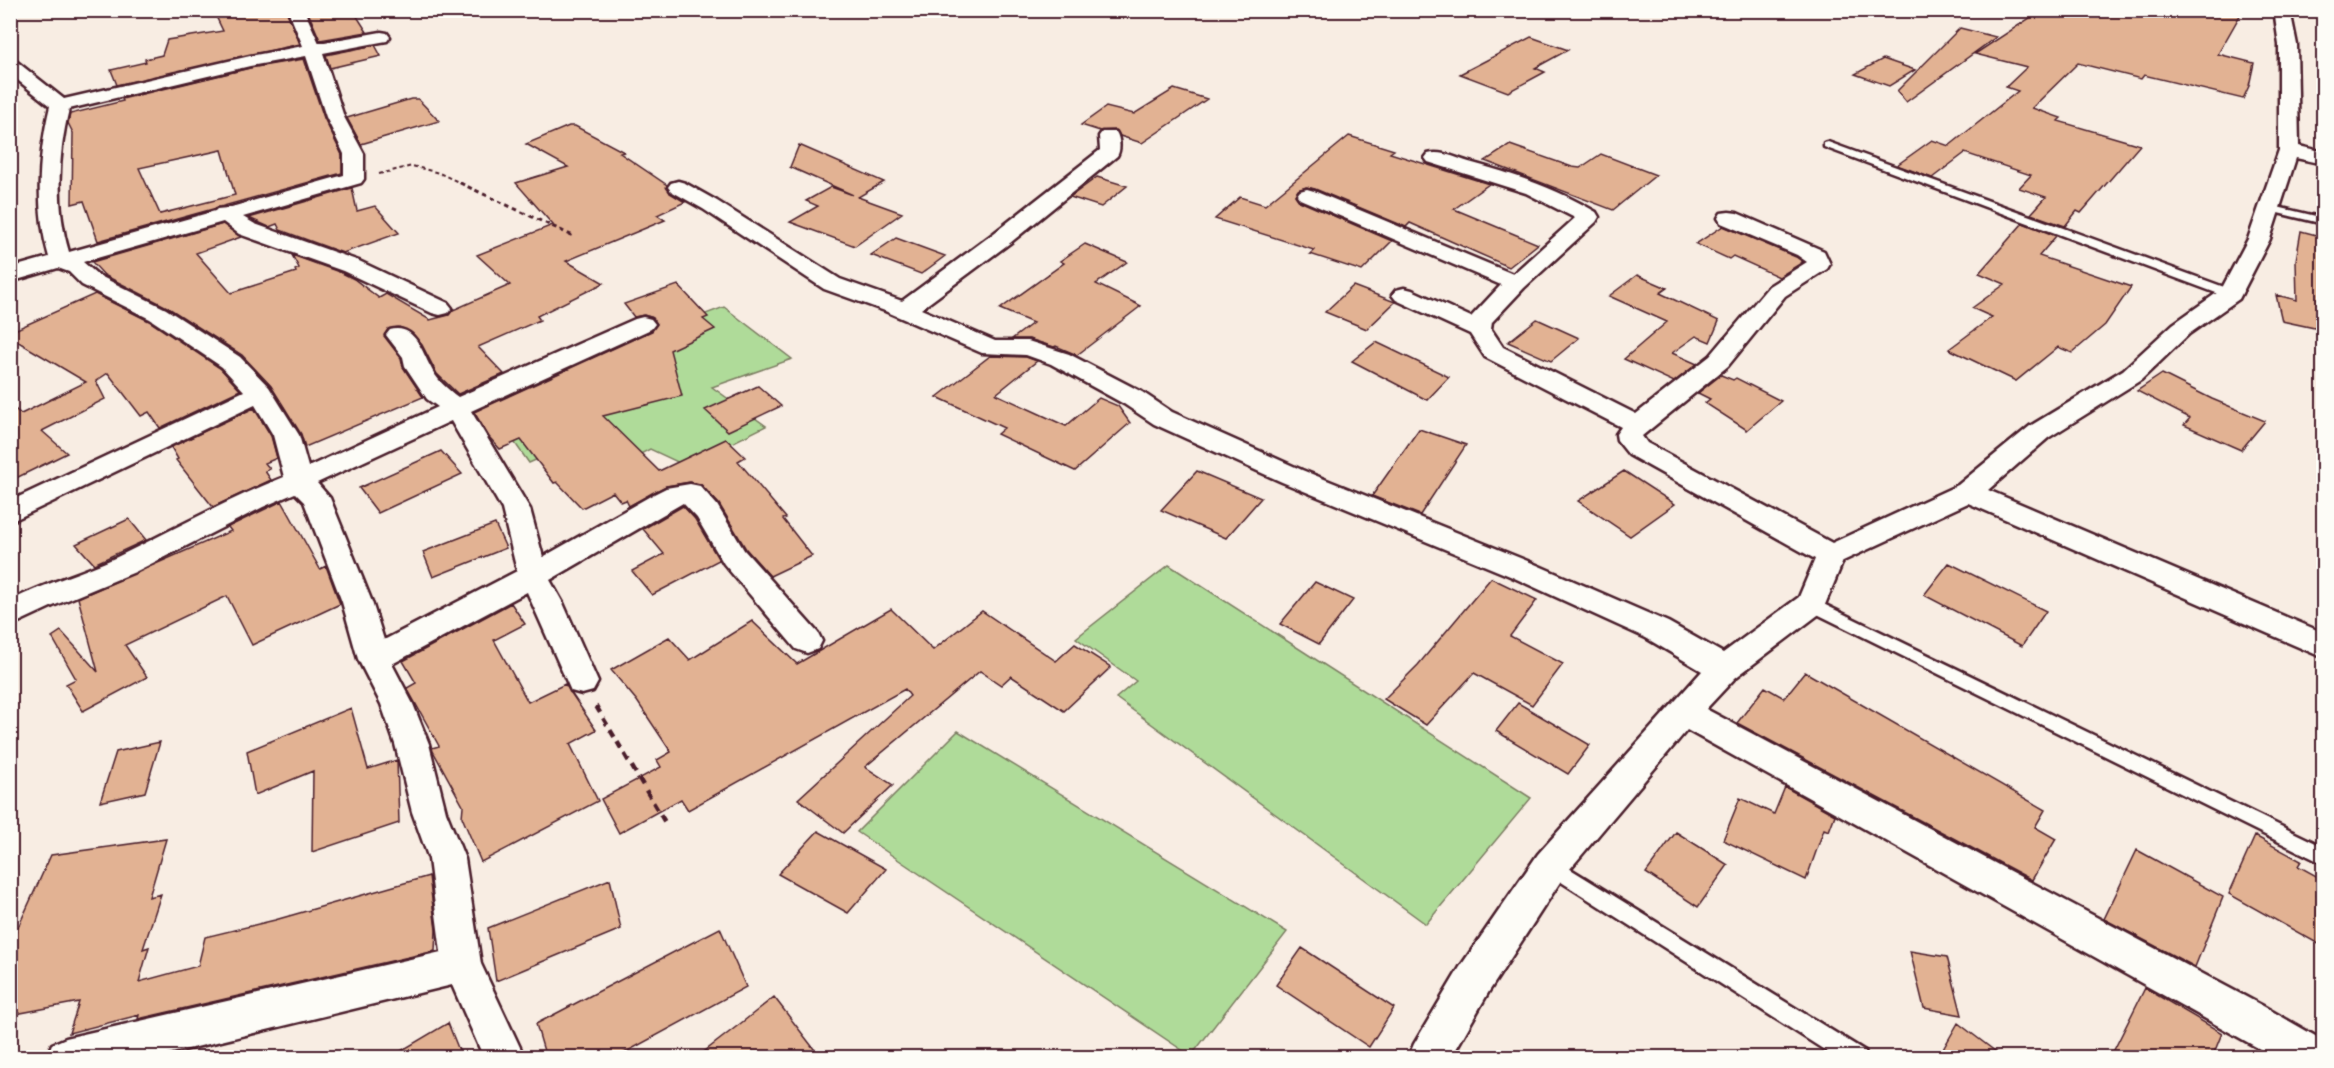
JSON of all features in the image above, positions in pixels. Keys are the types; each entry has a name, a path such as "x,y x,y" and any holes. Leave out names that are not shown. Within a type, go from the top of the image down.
{"street":[{"path":"10,275 224,213 354,179 354,154 335,117 313,49 296,10"},
{"path":"1428,1058 1474,980 1551,865 1683,712 1724,669 1811,604 1831,555 1968,492 2039,432 2132,375 2181,329 2210,311 2231,294 2254,249 2289,150 2288,45 2282,10"},
{"path":"10,65 28,89 60,105 313,49 381,37"},
{"path":"60,105 50,160 53,230 61,262"},
{"path":"904,311 1002,238 1110,152 1109,136"},
{"path":"2289,150 2324,158"},
{"path":"1435,158 1556,198 1588,217 1568,238 1516,283 1481,320 1479,328"},
{"path":"678,187 710,205 832,284 904,311 991,348 1028,348 1060,359 1133,398 1163,418 1292,476 1520,569 1657,630 1724,669"},
{"path":"1307,195 1516,283"},
{"path":"224,213 247,229 351,266 440,308"},
{"path":"1729,218 1805,250 1816,256 1819,264 1778,291 1719,361 1638,425 1629,434 1630,440 1638,449 1831,555"},
{"path":"61,262 77,267 90,280 158,314 231,362 260,393 286,435 298,480 316,498 357,602 374,659 397,704 412,744 429,812 447,859 462,964 505,1058"},
{"path":"1404,295 1479,328 1494,352 1638,425"},
{"path":"10,615 42,598 125,565 244,504 340,464 456,408 643,324"},
{"path":"398,335 415,356 417,366 436,393 456,408 516,509 533,576 548,603 582,682"},
{"path":"10,513 260,393"},
{"path":"1968,492 2324,646"},
{"path":"374,659 533,576 670,498 690,493 707,512 734,558 807,641"},
{"path":"1683,712 2249,1019 2315,1058"},
{"path":"66,1058 462,964"}],"lane":[{"path":"1828,145 2231,294"},
{"path":"2269,208 2324,221"},
{"path":"1811,604 2324,856"},
{"path":"1551,865 1857,1058"}],"path":[{"path":"354,179 412,166 425,169 573,236"},
{"path":"582,682 666,824"}],"green space":[{"path":"724,307 792,359 712,387 766,426 686,466 650,449 606,472 567,446 529,463 484,399 597,342 609,351"},
{"path":"1169,565 1531,798 1426,924 1116,698 1136,681 1076,638"},
{"path":"958,731 1287,932 1191,1056 857,832"}],"building":[{"path":"213,10 286,10 300,44 117,85 111,70 146,62 145,59 162,55 167,40 223,31"},
{"path":"307,10 353,10 367,32 320,40"},
{"path":"2042,10 2243,10 2218,54 2254,63 2249,86 2243,99 2144,75 2141,79 2078,63 2032,108 2061,118 2058,121 2140,145 2081,213 2077,211 2065,226 2031,214 2046,197 2019,188 2031,175 1965,153 1932,178 1897,165 1932,140 1949,146 2018,91 2006,87 2027,67 1975,54"},
{"path":"1960,28 1996,37 1906,102 1897,91"},
{"path":"1531,37 1568,50 1535,68 1545,72 1508,92 1460,74"},
{"path":"375,45 381,56 330,68 326,55"},
{"path":"304,59 324,118 342,155 342,173 98,241 84,201 72,204 73,133 68,123 70,114 250,68","holes":["222,150 235,195 160,214 139,168"]},
{"path":"1883,59 1915,70 1889,86 1855,74"},
{"path":"1174,89 1207,99 1142,143 1120,136 1116,130 1100,131 1081,125 1106,107 1134,114"},
{"path":"411,99 418,99 439,121 361,144 347,118"},
{"path":"569,126 575,126 624,152 620,153 667,185 670,193 685,202 657,215 665,220 566,261 604,283 537,316 540,320 478,347 504,374 458,394 437,374 422,345 412,333 399,327 388,329 384,336 401,358 403,367 423,397 305,447 301,434 271,386 242,355 167,307 104,275 92,262 223,224 241,237 196,253 231,293 296,272 295,270 299,268 292,255 342,273 379,298 386,294 430,320 449,315 453,310 510,285 477,255 553,225 516,183 568,167 526,144"},
{"path":"1349,136 1394,150 1390,153 1489,184 1454,209 1538,244 1509,267 1410,223 1406,227 1315,189 1306,187 1298,190 1295,195 1299,201 1392,241 1362,271 1310,254 1314,250 1215,219 1240,197 1265,205"},
{"path":"799,145 884,182 858,197 902,213 855,246 790,222 818,206 806,201 831,187 853,195 790,167"},
{"path":"1510,145 1580,168 1601,154 1656,175 1613,210 1485,161"},
{"path":"1097,177 1127,186 1101,207 1070,197"},
{"path":"352,188 357,211 375,206 399,233 343,253 280,230 277,224 269,227 249,218"},
{"path":"2023,223 2056,236 2039,256 2131,287 2105,325 2072,353 2058,347 2016,381 1949,349 1992,317 1972,308 2005,284 1979,273"},
{"path":"1723,226 1803,262 1779,277 1733,256 1729,259 1696,244"},
{"path":"2301,231 2324,237 2324,330 2282,321 2276,295 2297,300 2296,260"},
{"path":"896,238 945,256 921,274 871,255"},
{"path":"1085,244 1127,262 1096,284 1141,306 1077,355 1056,346 1029,339 1012,339 1033,323 1000,309 1064,263 1060,261"},
{"path":"1637,275 1667,288 1660,293 1719,321 1710,342 1696,336 1672,353 1697,364 1674,382 1624,359 1667,322 1609,296"},
{"path":"678,285 708,317 703,319 715,329 670,350 682,396 603,416 659,471 726,439 745,457 738,461 786,518 783,519 812,556 770,576 746,549 719,504 700,484 690,482 666,486 629,506 626,500 621,502 613,492 582,508 557,482 554,483 521,440 500,449 489,437 474,412 652,331 657,324 653,318 644,315 634,317 624,304"},
{"path":"1353,286 1395,302 1367,329 1325,312"},
{"path":"95,294 149,321 221,369 240,390 160,428 149,412 141,416 108,373 96,381 105,399 42,431 67,453 10,481 10,405 21,414 86,382 10,337 10,332"},
{"path":"1537,319 1579,338 1551,361 1508,342"},
{"path":"1376,342 1449,377 1427,400 1352,361"},
{"path":"990,356 1026,357 1037,361 996,394 1066,426 1099,398 1118,406 1130,423 1075,471 997,434 1004,428 937,397"},
{"path":"2162,374 2212,399 2265,421 2241,450 2184,425 2190,418 2137,391"},
{"path":"1721,375 1733,380 1736,378 1781,401 1747,430 1705,403 1710,399 1698,393"},
{"path":"758,386 781,406 728,431 705,410"},
{"path":"254,408 271,436 277,458 265,463 270,469 265,471 271,480 213,507 176,460 178,459 171,447"},
{"path":"1419,429 1466,445 1420,515 1372,496"},
{"path":"441,451 462,474 378,513 359,488"},
{"path":"1197,471 1261,498 1226,538 1161,510"},
{"path":"1624,471 1675,504 1630,536 1578,501"},
{"path":"282,501 320,569 326,566 340,604 252,645 227,596 125,645 147,677 83,711 66,684 76,679 52,637 61,631 98,672 78,598 231,531 228,527"},
{"path":"683,506 695,519 719,560 652,595 632,571 664,554 643,529"},
{"path":"129,519 146,540 94,564 76,544"},
{"path":"495,524 506,548 433,577 423,552"},
{"path":"1949,563 2046,611 2022,646 1924,595"},
{"path":"1491,578 1537,600 1510,636 1563,664 1532,705 1474,673 1426,725 1384,699 1418,665"},
{"path":"1315,582 1353,600 1319,644 1280,624"},
{"path":"511,603 525,624 494,640 528,702 565,684 596,730 570,744 598,801 481,862 462,817 463,806 433,751 432,748 439,746 407,688 416,683 403,661"},
{"path":"891,609 933,650 982,611 1056,661 1075,644 1111,667 1064,711 1011,676 1001,685 980,671 865,767 893,785 843,833 798,799 910,696 905,689 688,810 681,799 619,833 601,799 661,767 657,760 671,752 637,701 611,670 669,637 690,660 752,621 797,664"},
{"path":"1805,672 2045,810 2035,827 2056,839 2032,880 1737,723 1765,687 1784,698"},
{"path":"1518,703 1590,745 1568,774 1496,731"},
{"path":"351,708 368,769 397,760 399,823 312,852 313,771 255,795 247,751"},
{"path":"160,742 145,792 100,802 116,752"},
{"path":"1785,787 1835,815 1829,831 1824,829 1806,880 1723,840 1740,798 1774,814"},
{"path":"818,831 886,869 848,913 778,874"},
{"path":"1676,832 1728,865 1698,907 1646,873"},
{"path":"2255,836 2301,861 2298,866 2322,879 2317,895 2324,899 2324,947 2229,894"},
{"path":"166,839 149,897 161,894 143,949 149,947 139,982 198,966 205,937 275,920 429,876 436,930 435,951 138,1019 139,1015 69,1033 79,1002 10,1015 10,945 51,855"},
{"path":"2137,850 2223,897 2195,967 2104,919"},
{"path":"610,879 621,929 496,981 488,928"},
{"path":"720,928 746,987 615,1058 546,1058 536,1024"},
{"path":"1302,948 1394,1008 1369,1047 1276,985"},
{"path":"1910,951 1947,957 1962,1015 1924,1008"},
{"path":"2145,988 2222,1033 2212,1058 2110,1058"},
{"path":"774,997 821,1058 696,1058 745,1020"},
{"path":"448,1023 462,1058 389,1058"},
{"path":"1958,1023 2004,1058 1938,1058"}]}
